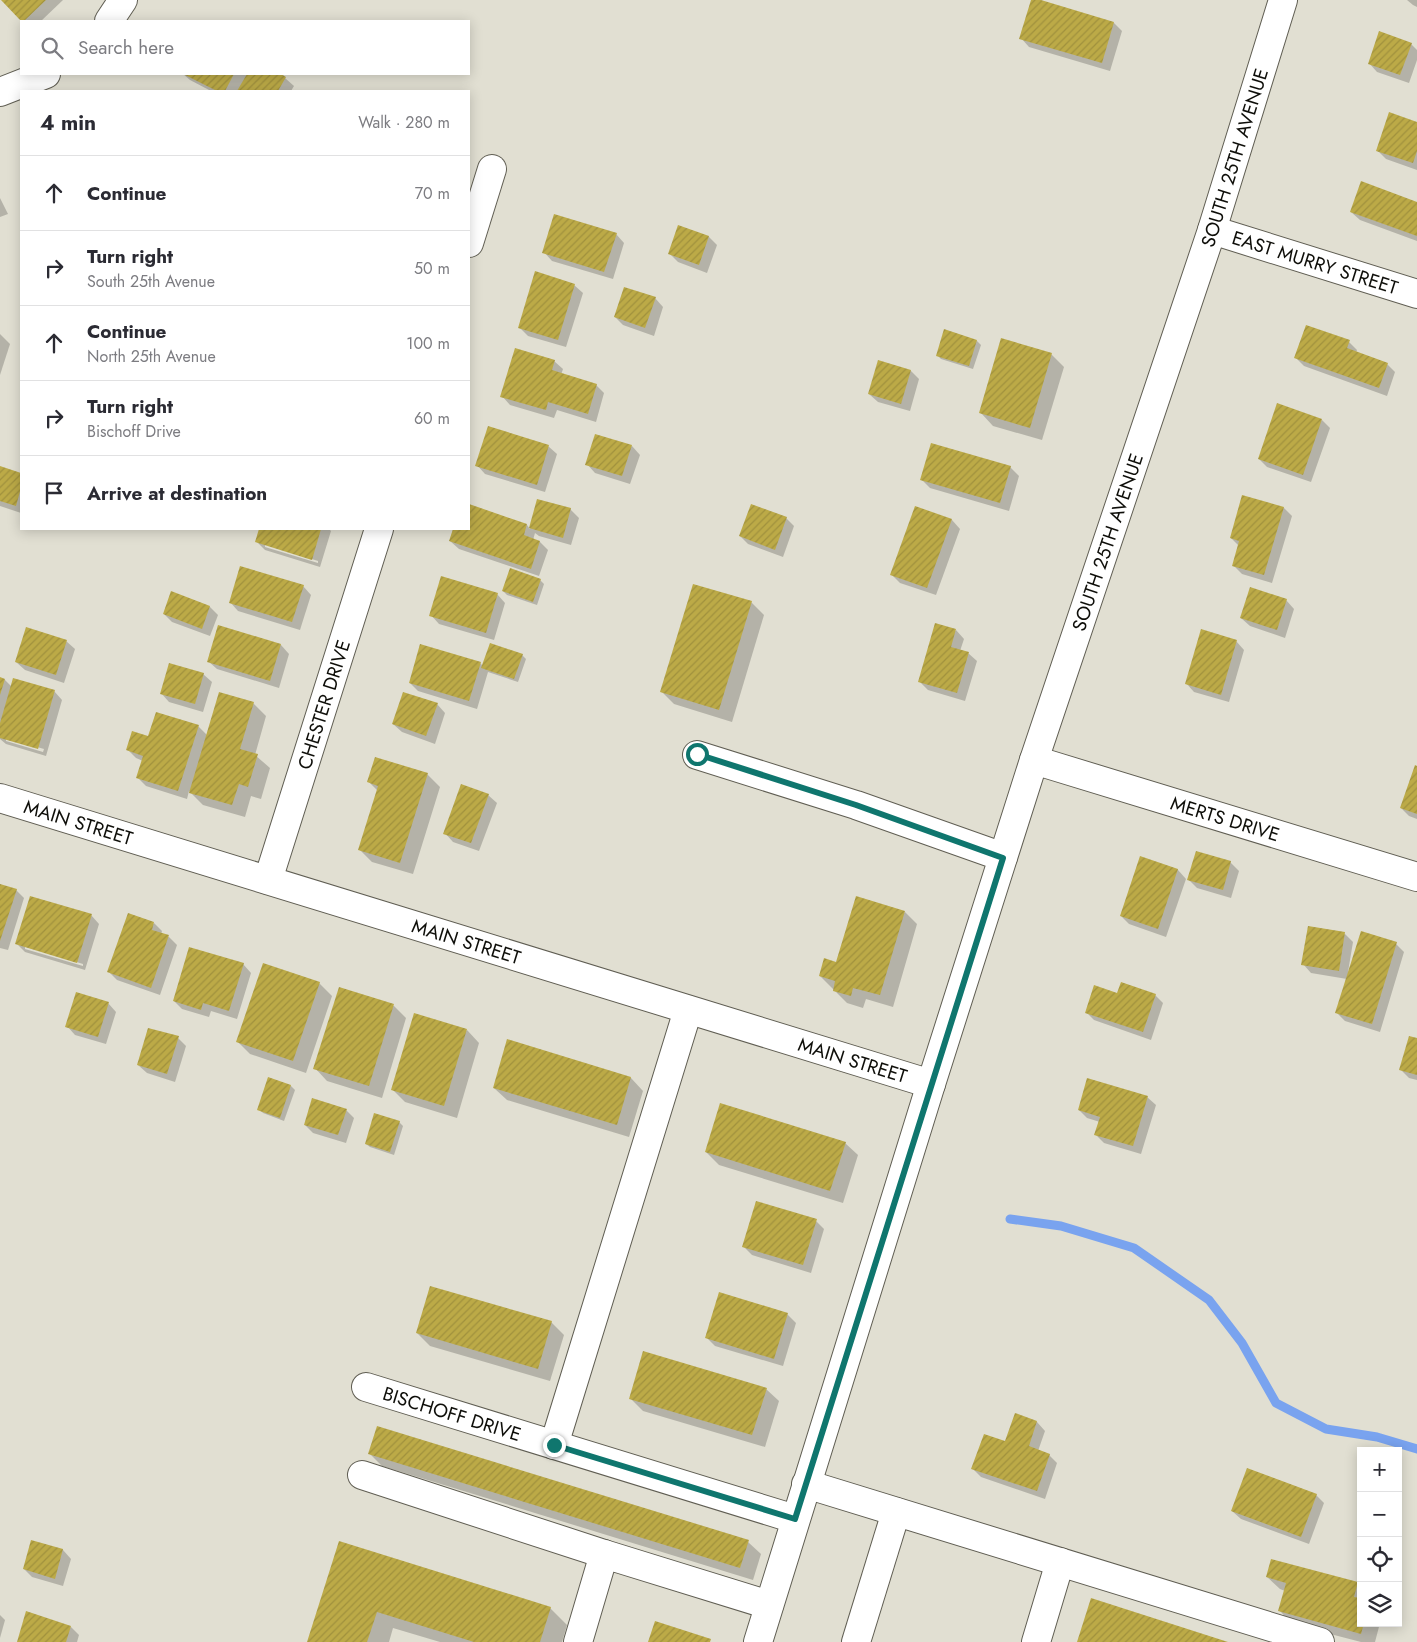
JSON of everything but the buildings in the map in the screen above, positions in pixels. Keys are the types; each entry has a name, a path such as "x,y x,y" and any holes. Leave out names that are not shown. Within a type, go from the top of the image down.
{"street":[{"path":"110,20 123,0"},
{"name":"SOUTH 25TH AVENUE","path":"758,1642 931,1084 1034,760 1212,230 1284,0"},
{"path":"0,92 43,75"},
{"path":"470,240 492,169"},
{"name":"EAST MURRY STREET","path":"1212,230 1417,294"},
{"name":"CHESTER DRIVE","path":"268,880 379,530"},
{"path":"697,754 856,805 1003,858"},
{"name":"MERTS DRIVE","path":"1034,760 1417,877"},
{"name":"MAIN STREET","path":"0,798 931,1084"},
{"path":"554,1445 688,1010"},
{"name":"BISCHOFF DRIVE","path":"366,1387 795,1519"},
{"path":"362,1475 604,1554 769,1605"},
{"path":"806,1484 1320,1642"},
{"path":"856,1642 896,1512"},
{"path":"578,1642 604,1554"},
{"path":"1036,1642 1060,1562"}],"waterway":[{"path":"1010,1219 1061,1226 1134,1248 1209,1300 1242,1343 1276,1403 1326,1429 1377,1437 1417,1449"}],"route":[{"path":"554,1445 795,1519 1003,858 856,805 697,754"}]}
